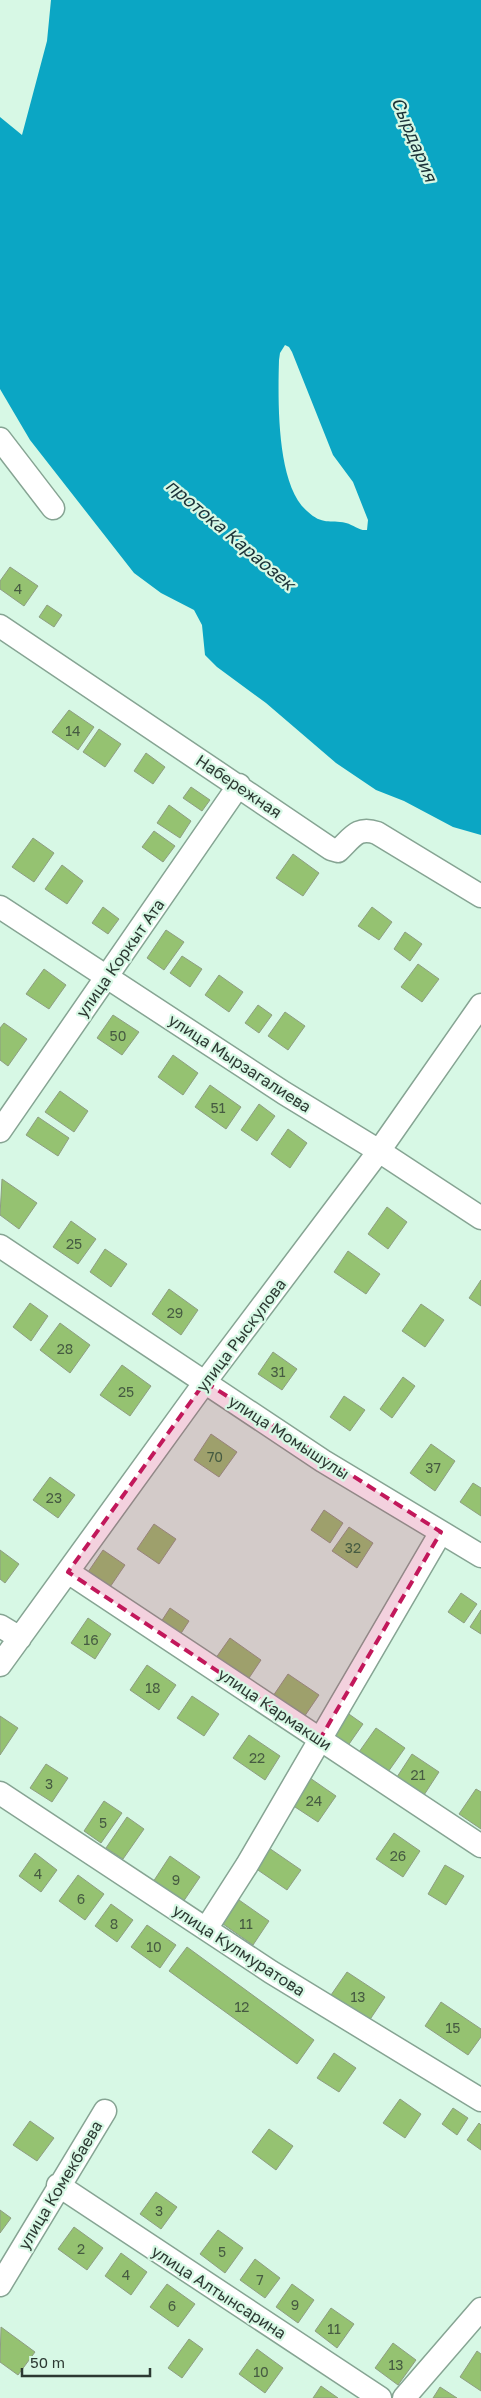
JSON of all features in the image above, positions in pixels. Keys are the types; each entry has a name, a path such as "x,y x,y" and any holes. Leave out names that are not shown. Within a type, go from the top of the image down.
{"street":[{"path":"0,439 53,508"},
{"name":"Набережная","path":"0,626 331,849 338,851 357,832 366,829 377,833 481,896"},
{"name":"улица Коркыт Ата","path":"0,1131 239,786"},
{"name":"улица Мырзагалиева","path":"0,906 284,1093 379,1151 481,1218"},
{"name":"улица Рыскулова","path":"0,1665 205,1382 379,1151 481,1005"},
{"name":"улица Момышулы","path":"0,1246 323,1461 481,1556"},
{"path":"206,1929 247,1864 442,1532"},
{"name":"улица Кармакши","path":"68,1572 481,1846"},
{"path":"0,1626 20,1638"},
{"name":"улица Кулмуратова","path":"0,1793 271,1972 481,2100"},
{"name":"улица Комекбаева","path":"0,2285 58,2185 105,2111"},
{"name":"улица Алтынсарина","path":"58,2185 380,2398"},
{"path":"404,2398 481,2309"}],"highlighted area":[{"path":"205,1382 441,1532 320,1739 68,1572"}],"water":[{"path":"51,0 481,0 481,835 453,827 404,801 376,790 336,763 266,703 217,667 205,655 202,625 194,610 161,593 134,573 30,440 0,389 0,117 22,135 47,41","holes":["285,345 289,347 333,455 353,482 368,520 367,530 361,530 346,523 317,519 297,499 289,482 284,462 279,418 279,360 280,353"]}],"building":[{"path":"10,567 38,586 24,606 0,589 0,581"},
{"path":"47,605 62,615 54,627 39,617"},
{"path":"69,710 94,727 78,750 52,732"},
{"path":"99,729 121,744 105,767 83,752"},
{"path":"146,753 165,767 153,784 134,771"},
{"path":"191,787 210,800 202,811 183,798"},
{"path":"169,805 191,821 180,838 157,823"},
{"path":"154,831 175,846 163,862 142,847"},
{"path":"33,838 54,853 34,882 12,867"},
{"path":"293,854 319,873 303,896 276,878"},
{"path":"62,865 83,881 67,904 45,889"},
{"path":"103,907 119,919 108,934 92,923"},
{"path":"372,907 392,922 379,940 358,926"},
{"path":"166,930 184,942 164,970 147,958"},
{"path":"405,932 422,944 410,961 394,949"},
{"path":"182,956 202,969 190,987 170,973"},
{"path":"418,964 439,979 422,1002 401,987"},
{"path":"44,969 66,985 49,1009 26,994"},
{"path":"219,975 243,992 229,1012 205,995"},
{"path":"258,1005 272,1015 259,1033 245,1023"},
{"path":"285,1012 305,1026 288,1050 268,1036"},
{"path":"113,1015 139,1032 122,1055 97,1038"},
{"path":"4,1023 27,1039 8,1066 0,1060 0,1028"},
{"path":"173,1055 198,1073 183,1095 158,1077"},
{"path":"210,1085 241,1107 226,1129 195,1107"},
{"path":"60,1091 88,1111 74,1132 45,1112"},
{"path":"259,1104 275,1116 257,1141 241,1130"},
{"path":"38,1117 69,1138 58,1156 26,1135"},
{"path":"288,1129 307,1143 290,1168 271,1154"},
{"path":"2,1179 37,1203 19,1229 0,1215"},
{"path":"387,1207 407,1222 388,1249 368,1234"},
{"path":"71,1221 96,1239 78,1264 53,1247"},
{"path":"105,1249 127,1264 111,1287 90,1272"},
{"path":"348,1251 380,1274 366,1294 334,1272"},
{"path":"481,1280 481,1306 469,1298"},
{"path":"169,1289 198,1310 181,1335 152,1314"},
{"path":"30,1303 48,1316 31,1341 13,1327"},
{"path":"421,1304 444,1320 425,1347 402,1331"},
{"path":"60,1323 90,1345 70,1373 40,1350"},
{"path":"273,1352 297,1369 282,1390 258,1374"},
{"path":"122,1365 151,1386 130,1416 100,1395"},
{"path":"403,1377 415,1386 392,1418 380,1409"},
{"path":"344,1396 365,1410 350,1431 330,1417"},
{"path":"211,1434 237,1452 219,1477 194,1460"},
{"path":"431,1444 455,1461 435,1491 410,1473"},
{"path":"50,1477 75,1495 58,1518 33,1500"},
{"path":"473,1483 481,1488 481,1516 460,1502"},
{"path":"324,1510 343,1523 330,1543 311,1530"},
{"path":"154,1524 176,1539 159,1564 137,1549"},
{"path":"349,1527 373,1543 357,1568 332,1551"},
{"path":"0,1550 19,1564 5,1583 0,1579"},
{"path":"103,1550 125,1565 108,1590 86,1575"},
{"path":"461,1593 477,1604 464,1623 448,1612"},
{"path":"170,1608 189,1621 178,1638 159,1625"},
{"path":"481,1610 481,1634 470,1627"},
{"path":"88,1618 111,1634 95,1659 71,1643"},
{"path":"230,1638 261,1660 245,1684 213,1662"},
{"path":"147,1665 176,1685 159,1710 130,1690"},
{"path":"288,1674 319,1695 302,1720 271,1699"},
{"path":"192,1696 219,1714 204,1736 177,1718"},
{"path":"346,1712 363,1724 347,1747 331,1736"},
{"path":"0,1716 18,1728 0,1755"},
{"path":"376,1728 405,1748 388,1772 359,1752"},
{"path":"249,1735 280,1756 265,1780 233,1758"},
{"path":"412,1754 439,1772 424,1795 397,1777"},
{"path":"46,1764 68,1778 52,1802 30,1788"},
{"path":"310,1778 336,1796 318,1822 292,1805"},
{"path":"476,1789 481,1792 481,1829 459,1814"},
{"path":"104,1801 122,1813 101,1843 84,1831"},
{"path":"127,1817 144,1829 123,1859 106,1848"},
{"path":"394,1833 420,1851 403,1877 376,1859"},
{"path":"269,1848 301,1870 287,1890 255,1868"},
{"path":"35,1853 57,1870 41,1892 19,1876"},
{"path":"170,1856 200,1877 183,1902 153,1882"},
{"path":"445,1865 464,1876 446,1905 428,1894"},
{"path":"78,1875 104,1894 85,1920 59,1901"},
{"path":"239,1900 269,1921 253,1945 223,1924"},
{"path":"111,1904 133,1920 117,1942 95,1926"},
{"path":"147,1925 176,1945 160,1968 131,1947"},
{"path":"187,1947 314,2040 297,2064 169,1971"},
{"path":"347,1972 385,1997 369,2021 331,1995"},
{"path":"441,2002 481,2029 481,2037 468,2055 425,2026"},
{"path":"334,2053 356,2068 339,2092 317,2078"},
{"path":"400,2099 421,2114 405,2138 383,2123"},
{"path":"453,2108 468,2118 457,2135 442,2124"},
{"path":"30,2121 54,2138 37,2161 13,2145"},
{"path":"479,2123 481,2125 481,2150 467,2140"},
{"path":"269,2129 293,2146 276,2170 252,2152"},
{"path":"156,2192 177,2207 161,2229 140,2214"},
{"path":"0,2210 11,2218 0,2233"},
{"path":"74,2227 103,2248 87,2270 58,2249"},
{"path":"218,2230 243,2248 225,2273 200,2254"},
{"path":"121,2253 147,2272 131,2295 105,2276"},
{"path":"255,2259 280,2278 265,2298 240,2280"},
{"path":"167,2284 195,2304 178,2327 150,2307"},
{"path":"292,2284 314,2300 298,2323 276,2307"},
{"path":"331,2308 354,2324 337,2348 315,2331"},
{"path":"1,2327 35,2352 18,2375 0,2362"},
{"path":"189,2339 203,2349 182,2378 168,2368"},
{"path":"393,2343 416,2360 398,2385 375,2368"},
{"path":"257,2349 283,2368 265,2393 239,2374"},
{"path":"477,2351 481,2354 481,2391 460,2377"},
{"path":"321,2386 338,2398 313,2398"},
{"path":"440,2387 457,2398 433,2398"}],"water label":[{"name":"Сырдария","path":"415,139"},
{"name":"протока Караозек","path":"231,534"}]}
